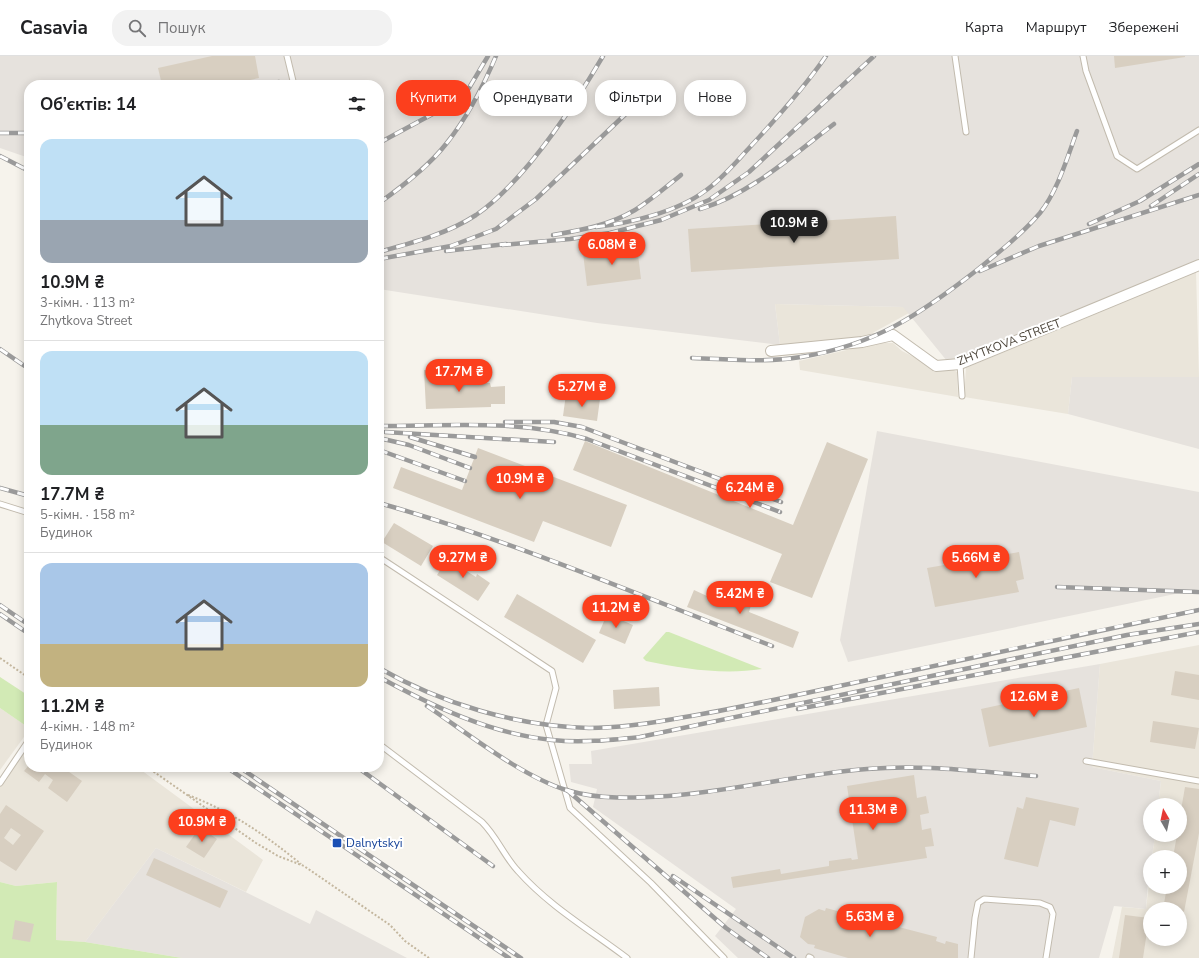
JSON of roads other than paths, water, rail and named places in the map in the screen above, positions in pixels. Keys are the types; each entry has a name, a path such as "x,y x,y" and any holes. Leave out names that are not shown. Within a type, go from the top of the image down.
{"street":[{"name":"ZHYTKOVA STREET","path":"771,351 862,342 893,335 936,366 960,364 1199,265"}],"lane":[{"path":"287,56 293,80"},
{"path":"955,56 966,132"},
{"path":"1084,56 1086,72 1117,156 1137,169 1199,130"},
{"path":"960,364 962,396"},
{"path":"0,504 24,511"},
{"path":"384,560 552,670 556,688 546,725 570,808 651,883 724,958"},
{"path":"0,783 24,747"},
{"path":"384,748 482,822 491,831 511,863 529,882 564,913 627,958"},
{"path":"1086,761 1199,781"},
{"path":"971,958 978,904 984,899 1040,903 1050,907 1053,914 1046,958"}],"railway":[{"path":"384,140 453,103 469,88 488,56"},
{"path":"384,199 423,168 454,134 474,102 496,56"},
{"path":"384,251 453,228 476,215 494,200 512,183 547,142 563,120 603,56"},
{"path":"596,227 623,223 667,211 681,205 705,191 729,170 770,125 818,68 826,56"},
{"path":"502,245 570,239 610,233 661,220 709,200 749,172 874,56"},
{"path":"384,258 451,246 496,229 536,199 624,116"},
{"path":"700,209 737,194 754,184 787,161 834,124"},
{"path":"692,358 774,360 801,357 852,345 895,326 935,301 985,264 1033,221 1046,204 1057,184 1077,131"},
{"path":"0,133 24,133"},
{"path":"0,156 24,168"},
{"path":"1089,224 1140,201 1199,164"},
{"path":"1151,206 1199,174"},
{"path":"553,235 575,231 616,220 647,202 681,175"},
{"path":"980,271 1039,246 1199,195"},
{"path":"446,251 506,244"},
{"path":"0,349 24,366"},
{"path":"505,422 554,422 582,427 781,502"},
{"path":"384,426 510,426 562,433 587,439 780,512"},
{"path":"385,432 554,442"},
{"path":"410,437 475,457"},
{"path":"384,439 409,445 470,468"},
{"path":"384,452 465,481"},
{"path":"0,488 24,495"},
{"path":"384,505 478,534 577,570 772,646"},
{"path":"1057,587 1199,592"},
{"path":"0,605 24,622"},
{"path":"384,671 403,681 454,702 507,718 562,726 589,728 613,727 637,725 740,707 1199,610"},
{"path":"0,614 24,631"},
{"path":"384,680 462,717 507,732 552,740 607,740 640,737 1127,635 1199,624"},
{"path":"798,709 1199,632"},
{"path":"427,706 495,753 531,775 566,790 604,797 629,798 693,794 792,778 867,769 909,767 1036,776"},
{"path":"233,772 509,958"},
{"path":"246,772 521,958"},
{"path":"364,772 493,866"},
{"path":"567,790 726,928 768,958"},
{"path":"673,876 794,958"}],"place":[{"name":"Dalnytskyi","path":"337,843"}]}
